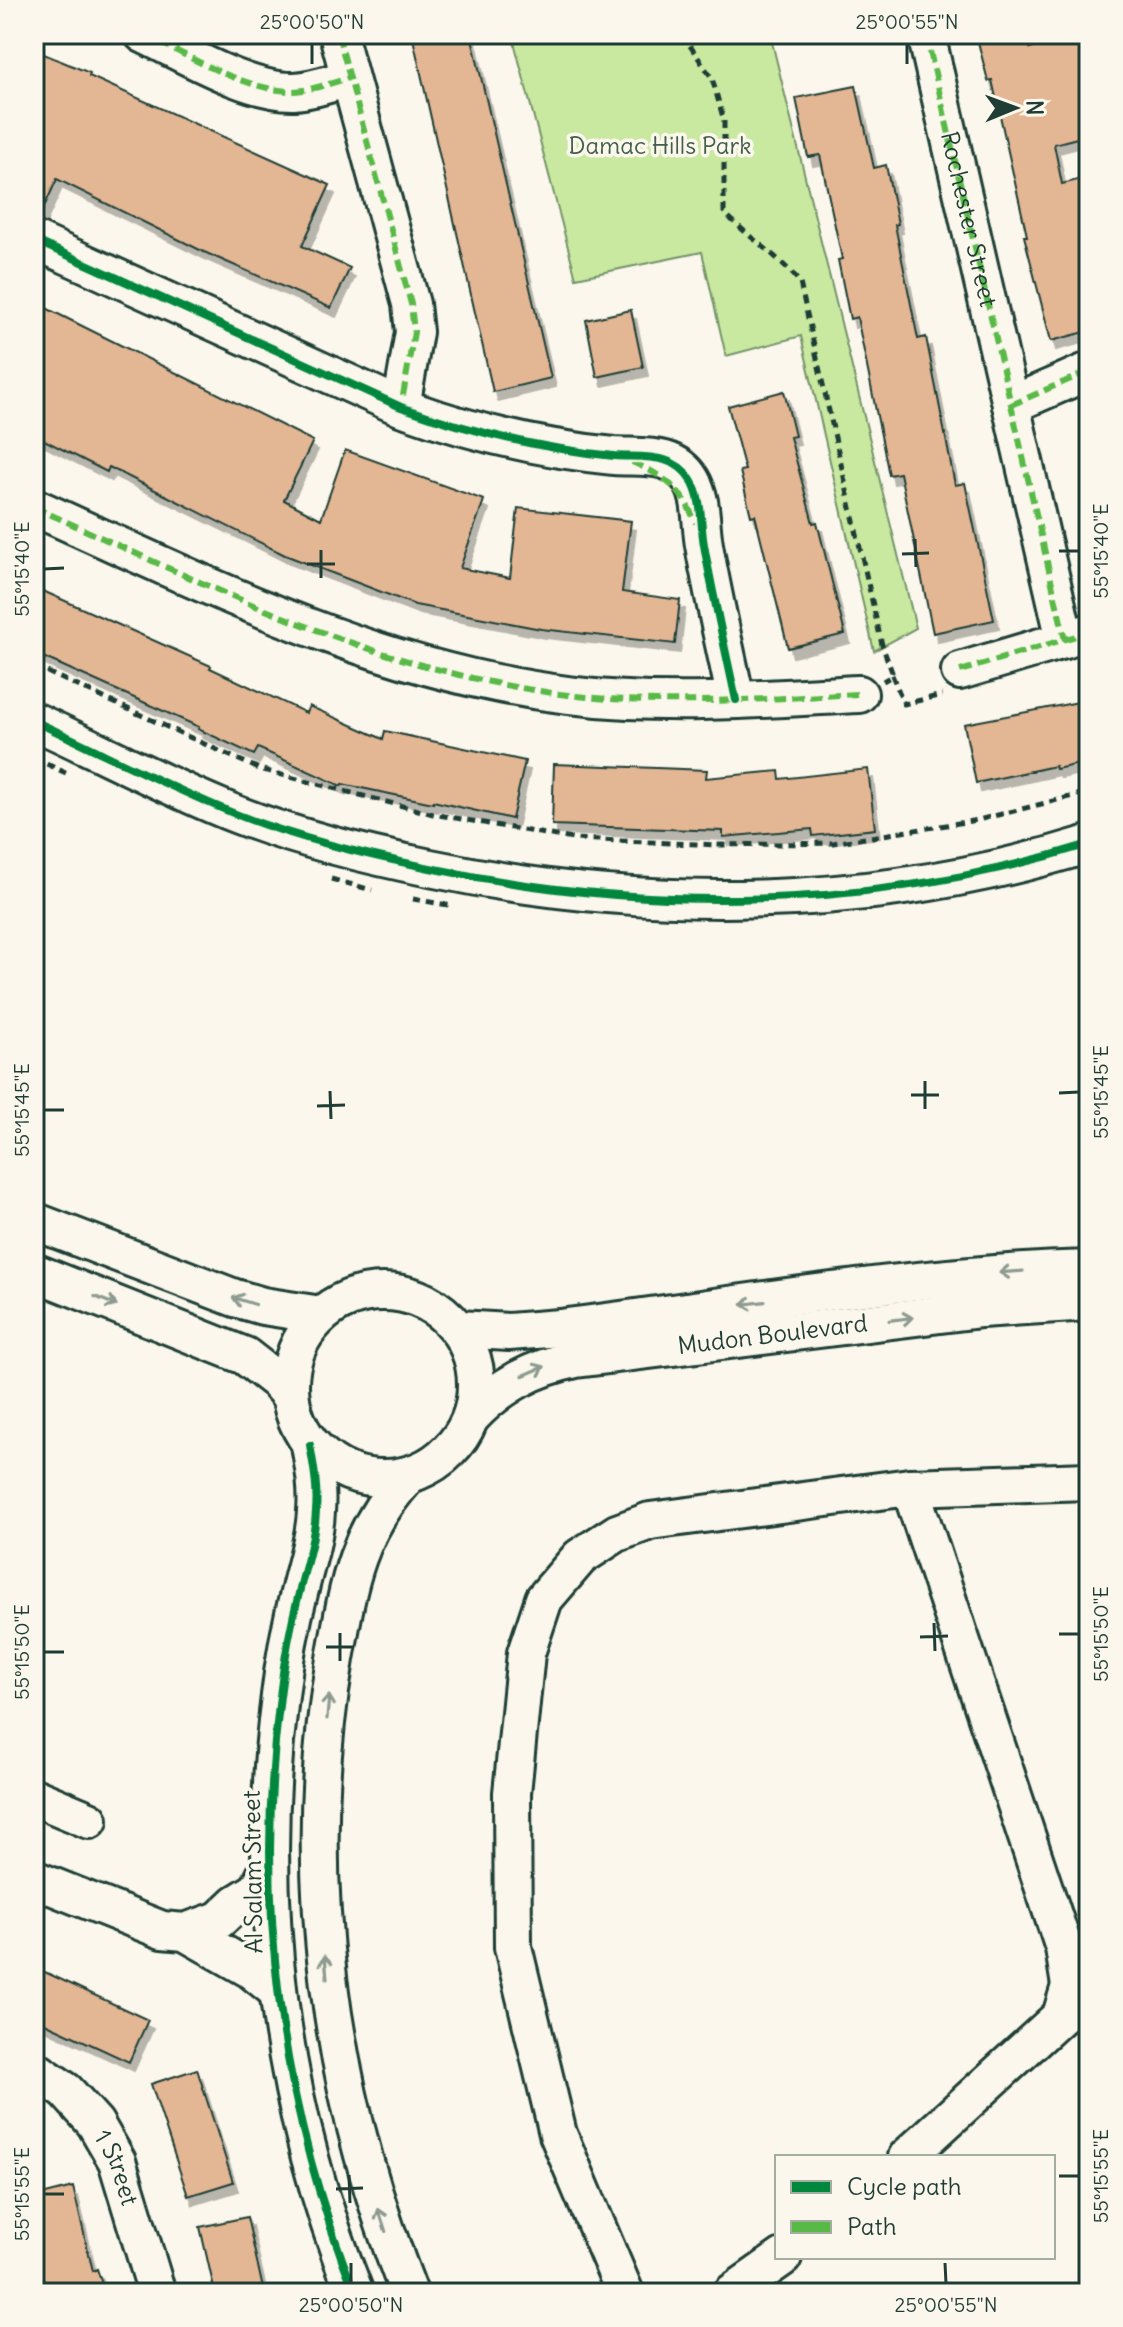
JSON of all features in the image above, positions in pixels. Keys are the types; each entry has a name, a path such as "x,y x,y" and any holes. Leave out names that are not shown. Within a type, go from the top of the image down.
{"street":[{"path":"143,34 247,83 271,90 295,91 349,78"},
{"path":"338,34 411,304 414,332 401,407"},
{"name":"Rochester Street","path":"926,34 1011,405 1077,636 960,671"},
{"path":"34,240 401,407 508,441 563,451 660,458 676,464 689,476 697,492 703,541 736,700"},
{"path":"1011,405 1089,371"},
{"path":"34,507 255,607 327,635 406,662 487,682 569,695 652,701 859,694"},
{"path":"34,721 239,815 367,855 473,877 587,894 701,900 815,896 929,883 1042,859 1089,844"},
{"path":"34,1221 235,1298 263,1306 321,1315"},
{"name":"Mudon Boulevard","path":"458,1329 509,1332 560,1328 924,1280 1012,1271 1089,1269"},
{"path":"34,1272 245,1356 270,1374 290,1396"},
{"path":"377,1291 408,1295 436,1308 458,1329 472,1356 477,1387 471,1417 457,1443 435,1464 407,1477 371,1479 337,1468 310,1445 296,1422 290,1396 291,1366 302,1338 321,1315 347,1299 377,1291"},
{"name":"Mudon Boulevard","path":"471,1417 508,1384 552,1364 576,1359 981,1309 1089,1302"},
{"name":"Al Salam Street","path":"310,1445 316,1479 316,1512 280,1695 272,1780 270,1866 276,1990 294,2099 340,2257 355,2293"},
{"path":"407,1477 386,1500 369,1526 345,1602 329,1694 320,1787 319,1880 326,1973 340,2065 361,2156 409,2293"},
{"path":"625,2293 558,2134 513,1947 512,1793 526,1653 544,1599 580,1557 617,1533 650,1521 910,1487 1089,1481"},
{"path":"909,2155 1061,2016 1070,1986 1064,1948 910,1487"},
{"path":"34,1797 89,1820"},
{"path":"34,1879 162,1930 185,1932 219,1920 258,1890 270,1866"},
{"path":"185,1932 250,1969 276,1990"},
{"name":"1 Street","path":"34,2069 66,2091 95,2123 117,2161 157,2293"},
{"path":"732,2293 780,2259"}],"path":[{"path":"682,34 712,78 724,121 724,212 741,230 788,267 800,283 882,645 904,704 948,693 960,671"},
{"path":"34,666 259,769 433,814 573,839 720,845 833,843 978,820 1089,792"},
{"path":"859,694 892,675"}],"green space":[{"name":"Damac Hills Park","path":"512,34 770,34 916,628 874,651 801,336 726,356 702,252 576,278"}],"building":[{"path":"412,34 471,34 551,378 493,392"},
{"path":"976,34 1026,34 1030,48 1089,34 1089,135 1054,144 1062,184 1089,177 1089,331 1051,341 1024,236 1027,236 992,80 988,81"},
{"path":"34,50 330,185 302,246 350,268 331,308 204,252 57,179 38,220 34,219"},
{"path":"856,86 874,168 886,165 918,339 926,337 955,485 965,483 994,620 933,633 900,473 889,475 857,317 850,319 838,260 842,259 820,155 808,157 796,98"},
{"path":"34,302 313,441 284,500 321,519 345,450 484,500 460,568 510,578 518,508 631,521 622,592 680,600 675,644 541,629 415,605 285,555 109,467 107,472 34,435"},
{"path":"631,310 643,367 597,377 586,320"},
{"path":"784,391 795,436 790,437 813,523 817,522 845,634 788,648 755,515 751,516 740,471 745,470 728,406"},
{"path":"34,587 211,666 306,713 309,706 383,739 385,731 525,761 512,819 433,801 341,786 258,748 254,755 34,653"},
{"path":"1089,700 1089,762 976,783 964,724"},
{"path":"554,764 707,770 706,778 779,771 780,779 868,769 875,829 813,836 812,829 723,837 723,831 552,825"},
{"path":"34,1967 148,2020 129,2062 34,2018"},
{"path":"197,2069 233,2182 188,2196 151,2084"},
{"path":"73,2187 93,2271 97,2269 105,2293 40,2293 47,2288 34,2253 34,2197"},
{"path":"247,2217 264,2293 215,2293 200,2227"}],"marked path":[{"path":"143,34 237,79 276,90 308,89 349,78"},
{"path":"338,34 411,304 414,332 401,407"},
{"path":"926,34 1065,640"},
{"path":"1011,405 1089,371"},
{"path":"632,462 671,485 696,523"},
{"path":"34,507 295,622 429,667 498,684 568,695 640,701 859,694"},
{"path":"960,671 1089,632"}],"cycle path":[{"path":"34,240 401,407 480,432 533,444 586,453 657,458 676,465 691,480 698,495 704,545 736,700"},
{"path":"34,721 187,793 285,832 430,868 512,883 595,893 678,898 761,898 844,893 927,882 1008,866 1089,844"},
{"path":"310,1445 316,1486 315,1521 286,1656 273,1772 270,1848 272,1924 279,1999 291,2074 329,2221 355,2293"}]}
